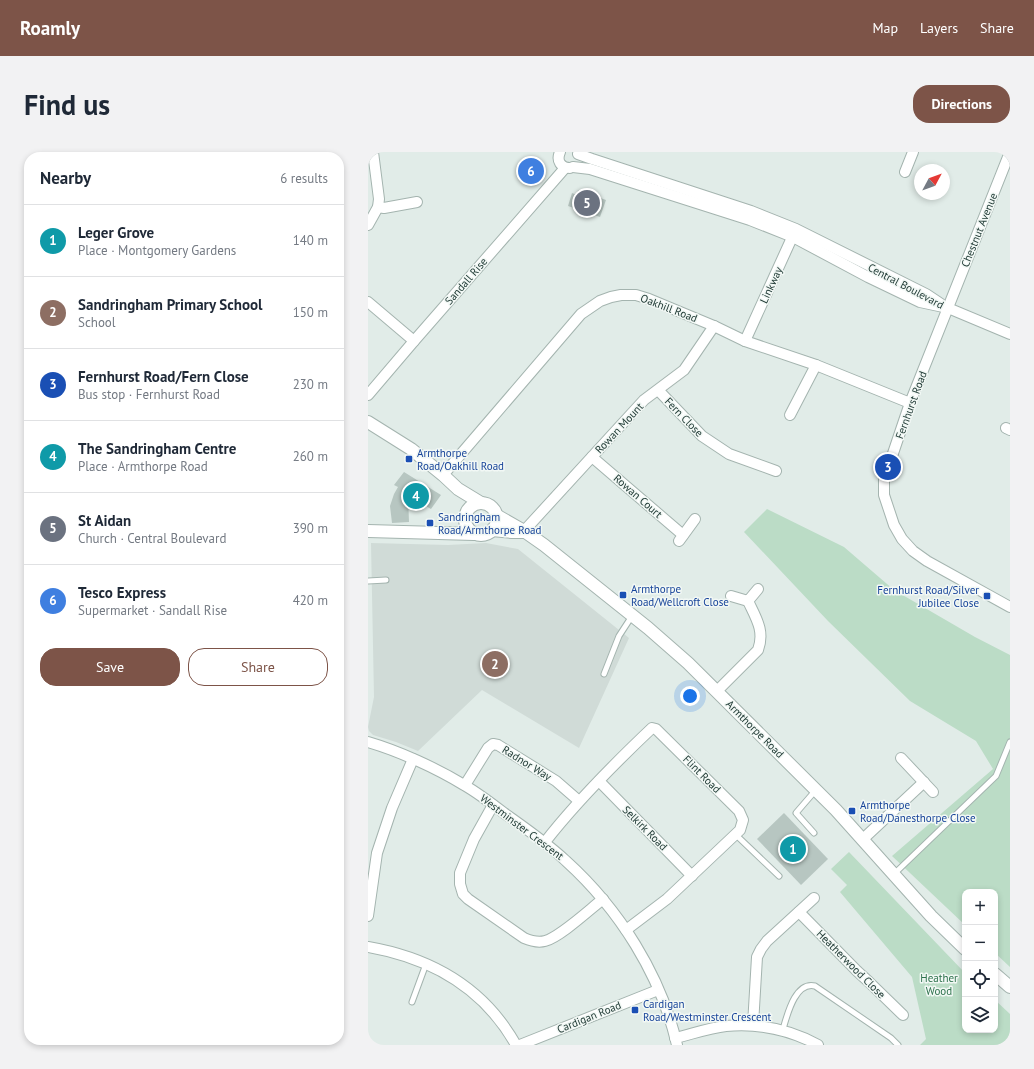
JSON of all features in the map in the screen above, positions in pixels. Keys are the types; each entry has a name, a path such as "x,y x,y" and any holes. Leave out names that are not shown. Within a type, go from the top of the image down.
{"street":[{"path":"368,225 378,207 379,199 373,152"},
{"path":"559,152 559,163 569,167 578,162 578,153"},
{"path":"905,172 913,152"},
{"name":"Chestnut Avenue","path":"948,308 1010,152"},
{"name":"Central Boulevard","path":"578,153 750,220 794,233 870,272 920,302 948,308 1010,334"},
{"name":"Central Boulevard","path":"569,167 590,169 691,196"},
{"name":"Sandall Rise","path":"368,395 414,341 569,167"},
{"path":"378,207 384,208 417,202"},
{"name":"Linkway","path":"745,341 794,233"},
{"name":"Oakhill Road","path":"443,475 581,314 600,301 621,295 636,295 649,299 714,326 745,341 816,365 910,403"},
{"path":"368,302 414,341"},
{"name":"Fernhurst Road","path":"948,308 910,403 884,480 884,495 894,525 902,539 913,551 927,561 1010,608"},
{"name":"Rowan Mount","path":"524,531 644,400 659,391 684,370 714,326"},
{"path":"790,415 816,365"},
{"name":"Fern Close","path":"659,391 702,436 728,454 776,471"},
{"path":"368,422 411,449 458,489 493,509 496,516 496,522 492,530 487,534 481,535 446,532 368,531"},
{"name":"Rowan Court","path":"592,457 681,538 695,519"},
{"path":"458,489 469,530 474,534"},
{"path":"446,532 465,517 473,505 481,503"},
{"name":"Armthorpe Road","path":"496,516 524,531 544,545 648,628 717,691 816,790 863,839 931,916 962,946"},
{"path":"492,530 512,532 524,531"},
{"path":"748,601 758,589"},
{"path":"717,691 758,650 761,635 758,620 748,601 731,596"},
{"name":"Flint Road","path":"545,842 579,801 652,728 656,729 739,811 743,820 740,830 667,899 626,930"},
{"name":"Westminster Crescent","path":"368,742 382,746 438,770 465,785 545,842 583,878 603,899 626,930 648,967 667,1012 676,1041"},
{"name":"Radnor Way","path":"465,785 488,748 493,744 498,745 556,781 579,801"},
{"path":"901,758 933,792"},
{"path":"368,916 372,862 392,808 413,759"},
{"name":"Selkirk Road","path":"599,781 692,876"},
{"path":"863,839 924,782"},
{"path":"493,805 474,839 460,873 460,884 468,899 532,942 545,941 561,932 603,899"},
{"path":"754,1025 757,957 767,941 814,898"},
{"name":"Heatherwood Close","path":"799,912 857,971 904,1015"},
{"path":"368,947 410,957 448,975 467,988 487,1006 499,1020 516,1045"},
{"path":"998,977 1010,987"},
{"name":"Cardigan Road","path":"520,1045 658,990"},
{"path":"676,1041 725,1026 754,1025 783,1029 806,1038 818,1045"}],"lane":[{"path":"368,581 386,580"},
{"path":"604,674 620,636 632,616"},
{"path":"894,874 996,776 1010,742"},
{"path":"814,833 796,814 816,790"},
{"path":"735,834 779,876"},
{"path":"412,1002 426,964"},
{"path":"783,1029 791,1003 802,989 811,985 839,1001 891,1038 898,1045"}],"shaded area":[{"path":"371,543 448,545 486,543 518,549 629,638 579,748 482,690 418,751 373,735 369,731 368,727 374,697"}],"green space":[{"path":"767,509 844,547 894,590 975,637 1010,655 1010,967 998,956 998,889 962,889 962,922 892,856 993,769 976,741 910,701 828,621 744,532"},
{"name":"Heather Wood","path":"849,852 962,970 962,1033 998,1033 998,1003 1010,1014 1010,1045 920,1045 926,1039 912,977 840,892 847,885 831,869"}],"building":[{"path":"578,190 606,200 600,217 568,206 572,193 577,195"},
{"path":"404,472 441,495 431,509 408,496 409,522 392,523 390,506 398,487 394,485"},
{"path":"784,813 828,859 801,885 757,839"}],"place":[{"name":"Tesco Express","path":"531,171"},
{"name":"St Aidan","path":"587,203"},
{"name":"Armthorpe Road/Oakhill Road","path":"409,459"},
{"name":"Fernhurst Road/Fern Close","path":"888,467"},
{"name":"The Sandringham Centre","path":"416,496"},
{"name":"Sandringham Road/Armthorpe Road","path":"430,523"},
{"name":"Armthorpe Road/Wellcroft Close","path":"623,595"},
{"name":"Fernhurst Road/Silver Jubilee Close","path":"987,596"},
{"name":"Sandringham Primary School","path":"495,664"},
{"name":"Armthorpe Road/Danesthorpe Close","path":"852,811"},
{"name":"Leger Grove","path":"793,849"},
{"name":"Cardigan Road/Westminster Crescent","path":"635,1010"}]}
